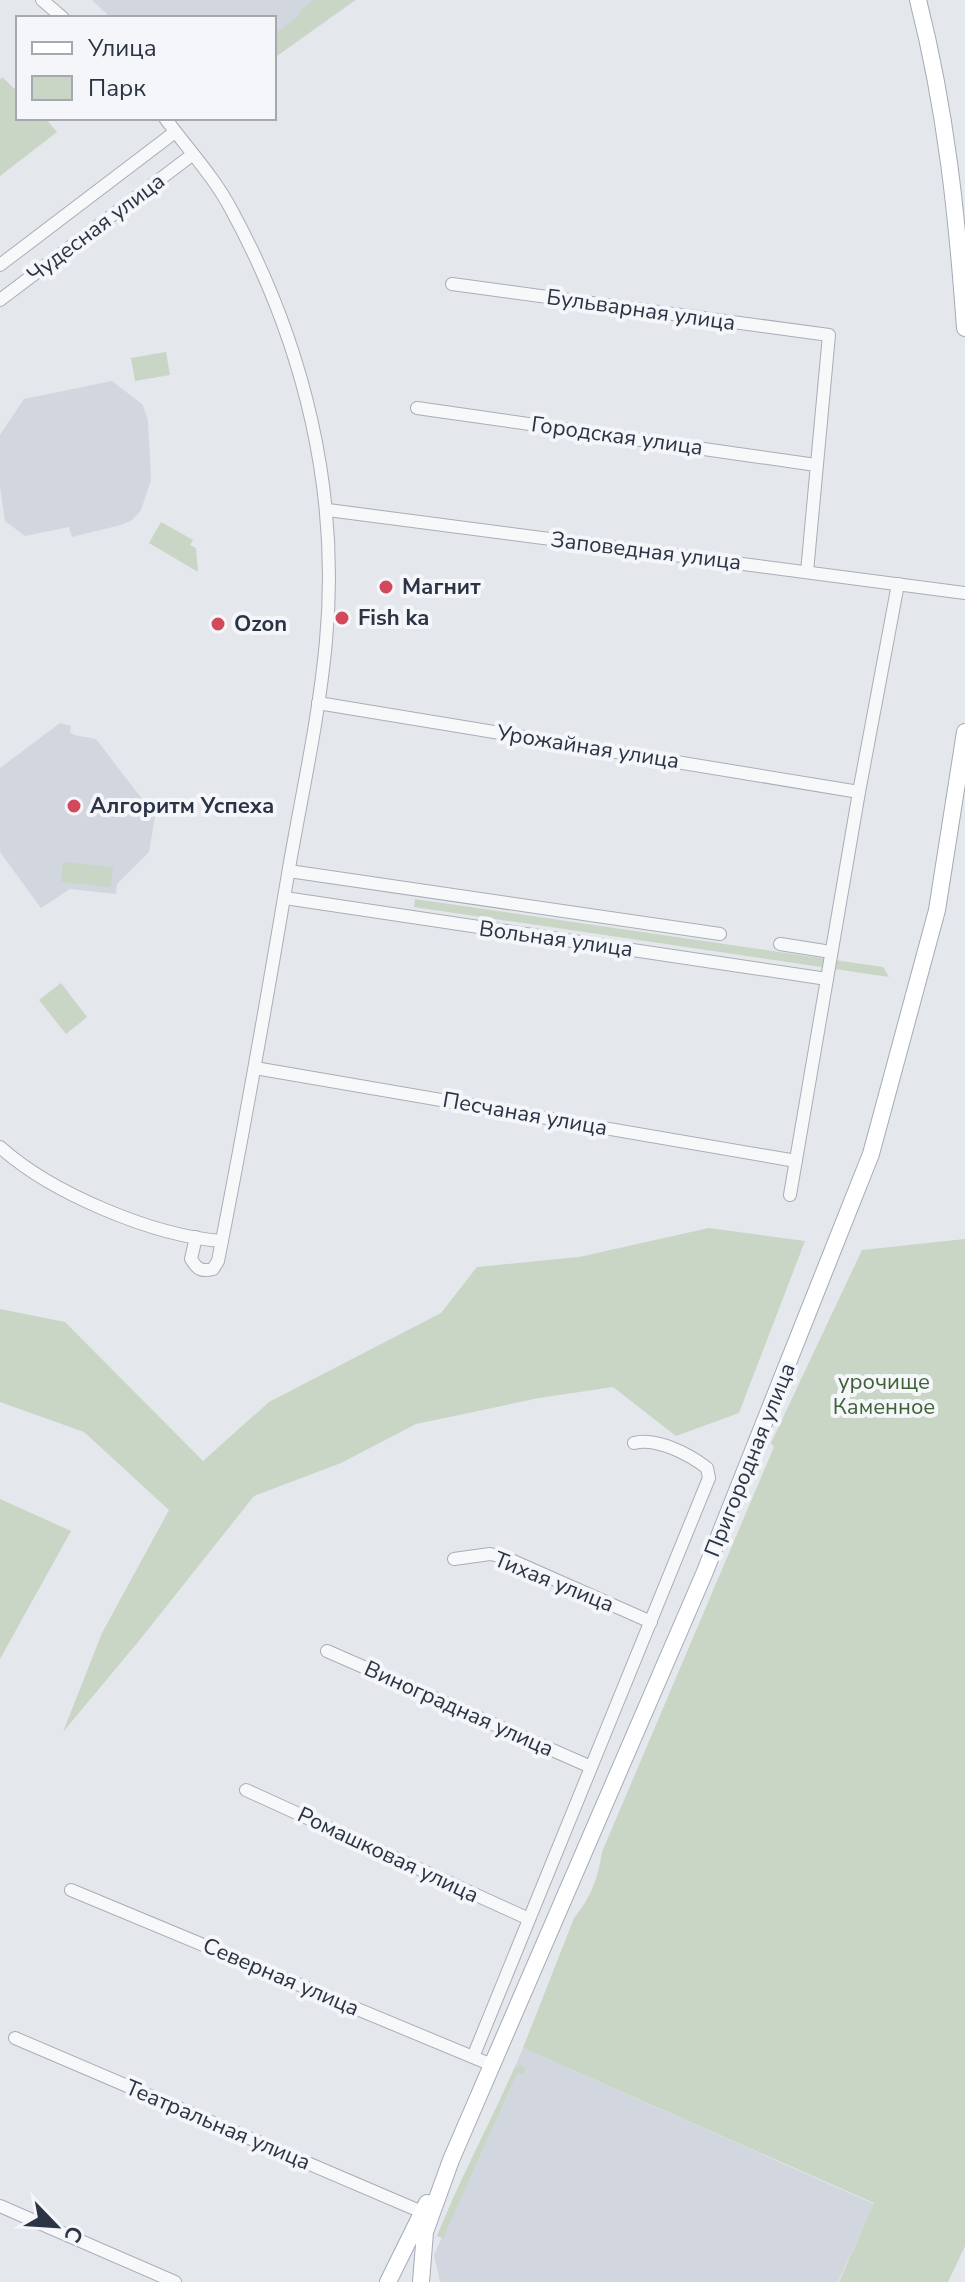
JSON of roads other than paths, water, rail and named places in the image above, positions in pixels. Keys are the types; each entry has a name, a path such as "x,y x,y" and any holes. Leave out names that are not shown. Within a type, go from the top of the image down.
{"main road":[{"path":"918,0 946,129 959,233 965,328"},
{"name":"Пригородная улица","path":"421,2282 425,2232 451,2160 704,1574 871,1154 937,910 965,732"},
{"name":"Пригородная улица","path":"388,2282 451,2160"}],"street":[{"path":"42,0 61,16"},
{"path":"166,120 231,208 275,300 306,396 328,510 329,602 318,703 255,1068 218,1261 213,1269 204,1271 196,1268 191,1259 196,1237"},
{"name":"Чудесная улица","path":"0,265 175,132"},
{"path":"152,152 169,173"},
{"name":"Чудесная улица","path":"0,300 192,155"},
{"name":"Бульварная улица","path":"452,284 829,335 816,465"},
{"name":"Городская улица","path":"417,408 816,465"},
{"path":"807,572 816,465"},
{"name":"Заповедная улица","path":"328,510 965,593"},
{"path":"790,1195 898,584"},
{"name":"Урожайная улица","path":"318,703 859,792"},
{"name":"Вольная улица","path":"289,871 720,934"},
{"name":"Вольная улица","path":"285,898 827,979"},
{"path":"780,944 831,952"},
{"name":"Песчаная улица","path":"255,1068 796,1161"},
{"path":"0,1147 42,1178 90,1202 136,1221 222,1241"},
{"name":"Пригородная улица","path":"473,2057 709,1478 707,1468 694,1459 646,1440 634,1443"},
{"name":"Тихая улица","path":"454,1559 490,1554 504,1557 651,1622"},
{"name":"Виноградная улица","path":"327,1651 591,1767"},
{"name":"Ромашковая улица","path":"246,1790 529,1919"},
{"name":"Северная улица","path":"71,1890 492,2065"},
{"name":"Театральная улица","path":"15,2038 422,2212"},
{"path":"0,2206 175,2282"}],"place":[{"name":"Магнит","path":"386,587"},
{"name":"Fish ka","path":"342,618"},
{"name":"Ozon","path":"218,624"},
{"name":"Алгоритм Успеха","path":"74,806"}],"park label":[{"name":"урочище Каменное","path":"884,1394"}]}
